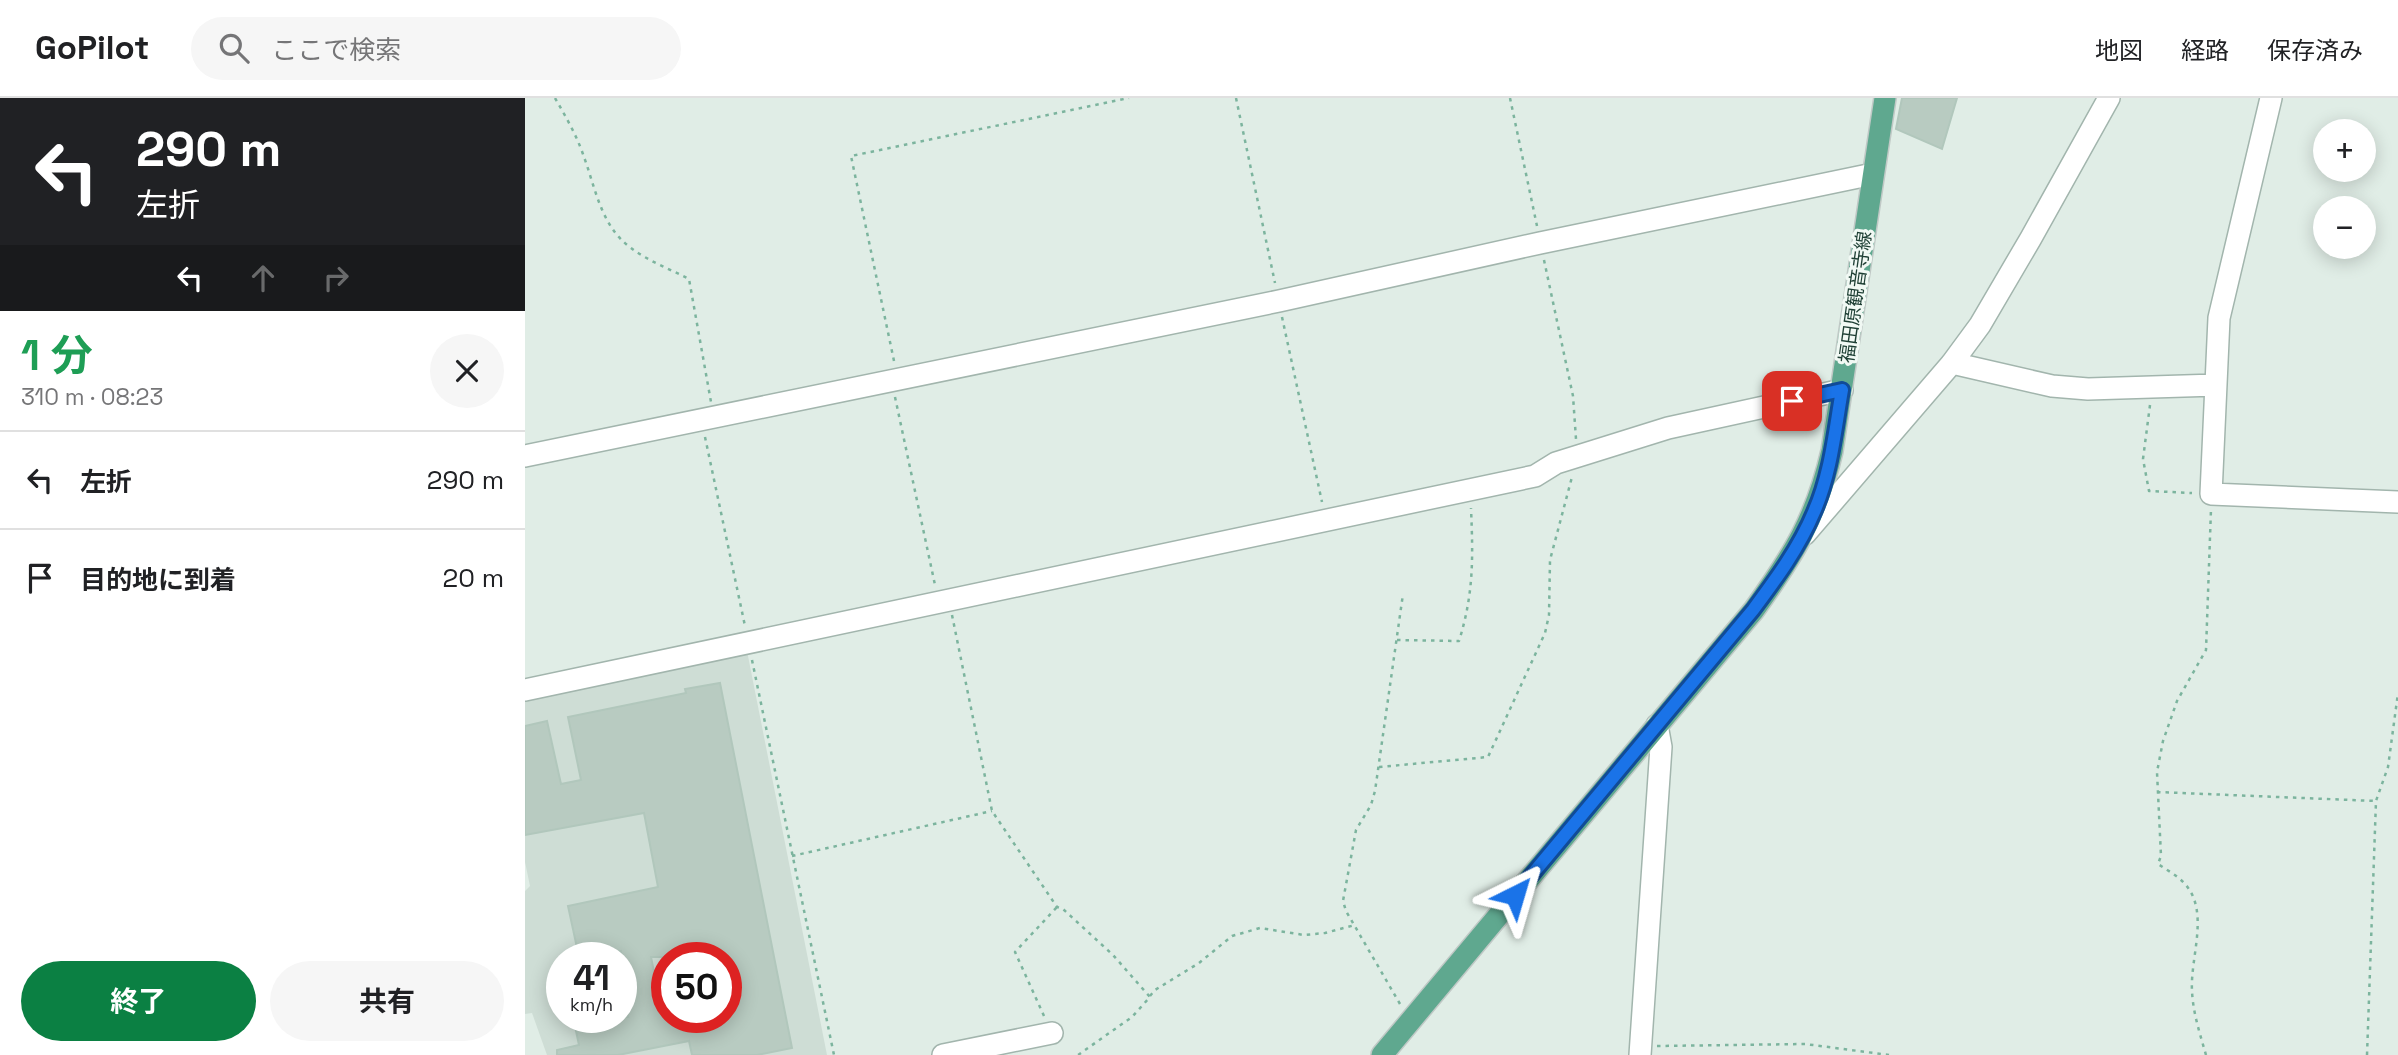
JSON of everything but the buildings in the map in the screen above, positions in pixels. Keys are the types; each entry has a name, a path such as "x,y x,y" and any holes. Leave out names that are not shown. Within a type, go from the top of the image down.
{"main road":[{"name":"福田原観音寺線","path":"1382,1055 1753,610 1801,539 1823,487 1842,390 1885,98"}],"street":[{"path":"1801,539 1952,363 1980,325 2109,98"},
{"path":"2271,98 2219,318 2211,494 2398,502"},
{"path":"525,456 1279,301 1540,243 1873,174"},
{"path":"1952,363 2052,386 2088,389 2216,385"},
{"path":"525,690 1535,475 1556,463 1668,428 1842,390"},
{"path":"1640,1051 1661,747 1657,725"},
{"path":"943,1055 1052,1033"}],"path":[{"path":"555,98 571,124 599,207 613,229 630,248 689,279 707,419 749,644 834,1055"},
{"path":"1129,98 851,156 894,379 992,811 1057,907 1063,909 1113,955 1150,997"},
{"path":"1379,767 1488,757 1545,634 1549,615 1550,560 1577,456 1573,396 1510,98"},
{"path":"2152,388 2143,459 2149,491 2211,494 2206,650 2177,701 2163,741 2157,772 2161,856 2158,864 2183,881 2196,906 2192,993 2206,1055"},
{"path":"1397,640 1459,640 1467,615 1473,573 1470,489"},
{"path":"1403,594 1379,767 1371,806 1356,830 1343,901 1395,992 1409,1023"},
{"path":"2367,1055 2377,801 2388,767 2398,693"},
{"path":"2157,792 2377,801"},
{"path":"792,856 992,811"},
{"path":"1052,1033 1014,952 1057,907"},
{"path":"1078,1055 1132,1017 1156,990 1199,963 1232,936 1260,928 1304,935 1355,925"},
{"path":"1640,1051 1805,1044 1889,1055"},
{"path":"1847,1049 1847,1055"}],"shaded area":[{"path":"747,651 827,1055 547,1055 532,1013 525,1014 525,891 530,886 525,862 525,695"}],"route":[{"path":"1515,895 1753,610 1801,539 1823,487 1842,390 1792,401"}]}
